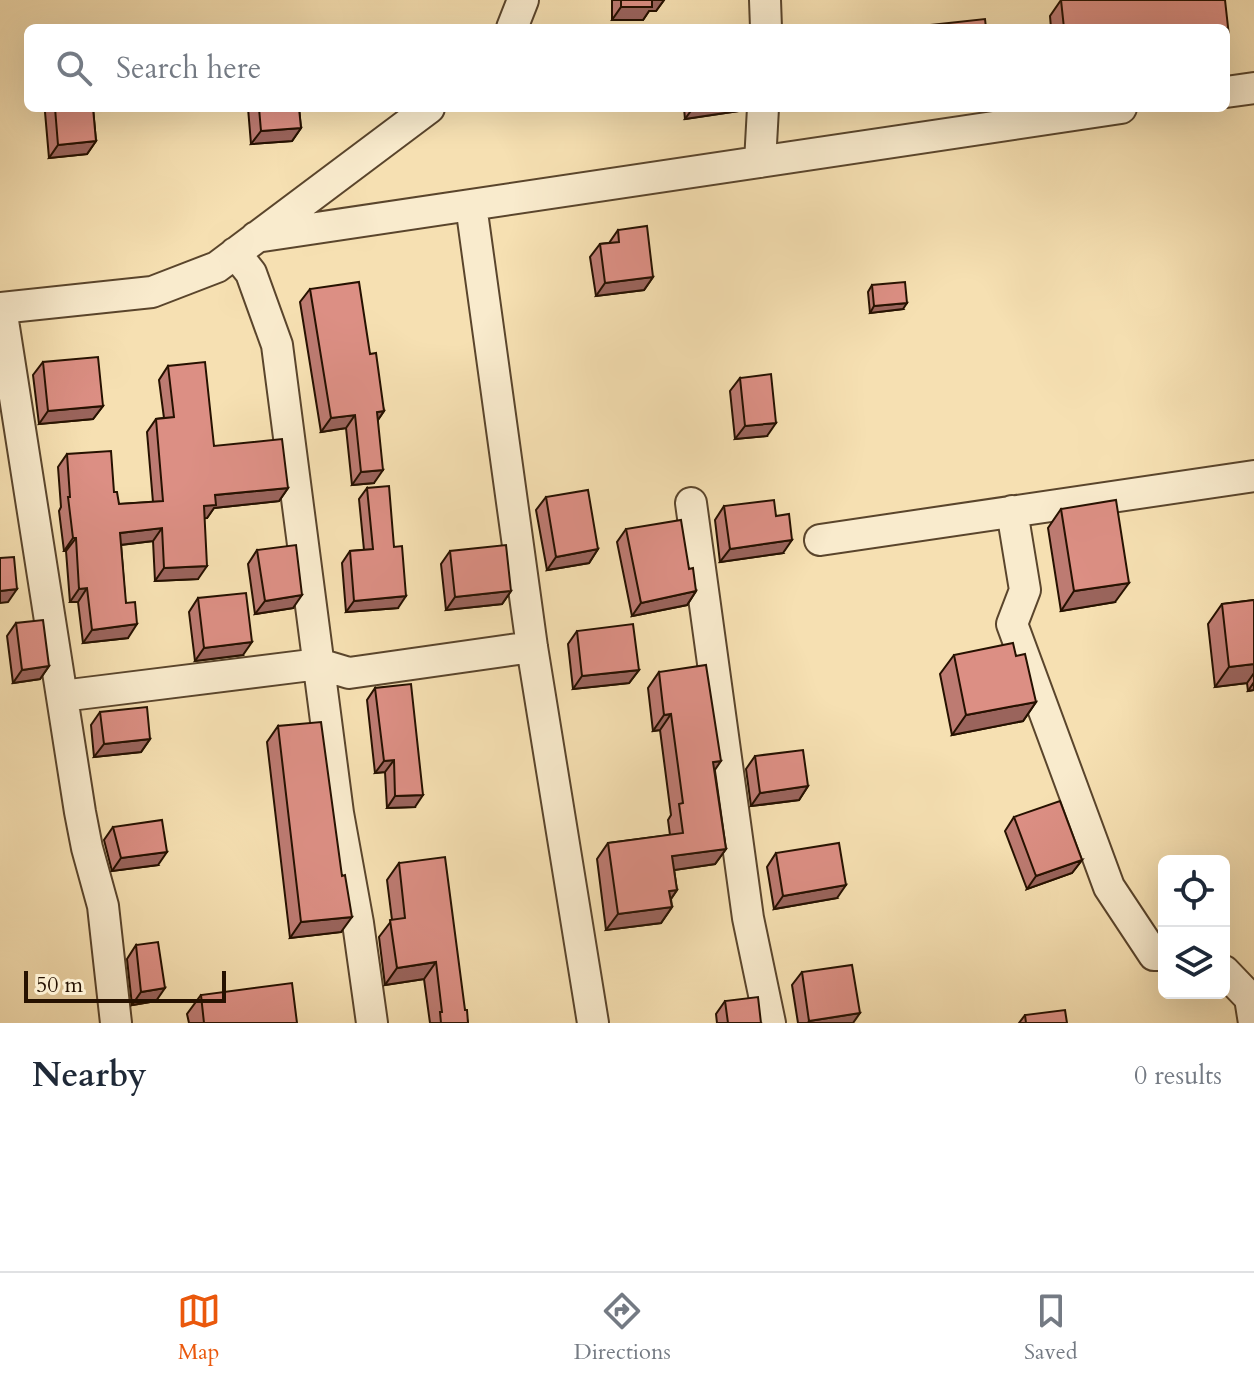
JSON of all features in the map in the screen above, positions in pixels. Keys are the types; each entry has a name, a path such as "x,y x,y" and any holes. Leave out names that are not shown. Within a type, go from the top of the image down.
{"street":[{"path":"514,24 523,0"},
{"path":"765,0 766,24"},
{"path":"1230,91 1254,88"},
{"path":"116,1023 103,906 87,848 0,308 152,292 217,267 424,112"},
{"path":"760,162 763,112"},
{"path":"246,245 471,205 1094,112"},
{"path":"471,205 532,647 593,1023"},
{"path":"246,245 251,273 277,345 338,813 372,1023"},
{"path":"820,540 1254,476"},
{"path":"691,503 748,918 770,1023"},
{"path":"1012,511 1025,590 1012,624 1109,887 1154,955 1158,955"},
{"path":"62,696 319,664 349,673 532,647"},
{"path":"1230,977 1250,998 1254,1023"}],"building":[{"path":"621,0 652,0 652,7 621,7"},
{"path":"1061,0 1225,0 1228,24 1064,24"},
{"path":"985,19 986,24 940,24"},
{"path":"55,112 93,112 96,141 58,145"},
{"path":"259,112 299,112 301,128 261,131"},
{"path":"647,226 653,277 605,283 600,244 619,242 618,230"},
{"path":"359,282 370,354 376,353 384,411 377,412 383,470 361,472 355,415 331,418 310,289"},
{"path":"905,282 907,303 874,306 872,285"},
{"path":"98,357 103,406 48,411 43,362"},
{"path":"205,362 214,446 282,439 288,488 215,495 216,505 204,506 207,566 164,568 162,528 120,533 126,603 135,602 137,624 92,630 87,588 79,589 76,538 73,538 68,497 67,454 111,451 114,492 117,492 119,504 163,501 156,419 174,417 168,366"},
{"path":"771,374 776,423 745,426 740,378"},
{"path":"389,486 394,547 402,546 406,596 354,601 350,551 373,549 367,488"},
{"path":"588,490 598,549 556,557 546,497"},
{"path":"774,500 776,516 789,514 792,540 730,549 724,506"},
{"path":"1116,500 1129,583 1074,591 1061,509"},
{"path":"681,520 696,591 641,603 626,529"},
{"path":"296,545 302,595 265,601 257,550"},
{"path":"506,545 511,591 455,597 450,551"},
{"path":"14,557 17,589 0,591 0,558"},
{"path":"246,593 252,642 204,648 198,598"},
{"path":"1254,600 1254,664 1229,667 1222,604"},
{"path":"43,620 49,666 22,670 16,623"},
{"path":"633,624 639,670 582,676 577,631"},
{"path":"1013,643 1016,656 1025,654 1036,702 966,715 954,655"},
{"path":"706,665 721,761 713,762 726,849 672,856 677,890 669,891 672,907 618,914 608,843 683,833 679,804 683,803 671,714 664,715 659,672"},
{"path":"411,684 423,795 395,796 394,760 384,761 375,688"},
{"path":"147,707 150,739 104,744 100,712"},
{"path":"321,722 342,876 345,875 352,917 301,922 278,726"},
{"path":"803,750 808,786 760,793 755,756"},
{"path":"1060,801 1082,860 1036,876 1014,817"},
{"path":"162,820 167,852 121,858 113,827"},
{"path":"839,843 846,885 783,896 776,853"},
{"path":"445,857 468,1023 441,1023 436,962 397,968 390,920 405,918 399,863"},
{"path":"158,942 165,988 141,992 136,945"},
{"path":"852,965 860,1013 809,1021 802,972"},
{"path":"292,983 297,1023 204,1023 201,995"},
{"path":"758,997 761,1023 728,1023 725,1001"},
{"path":"1065,1010 1067,1023 1026,1023 1025,1015"}]}
